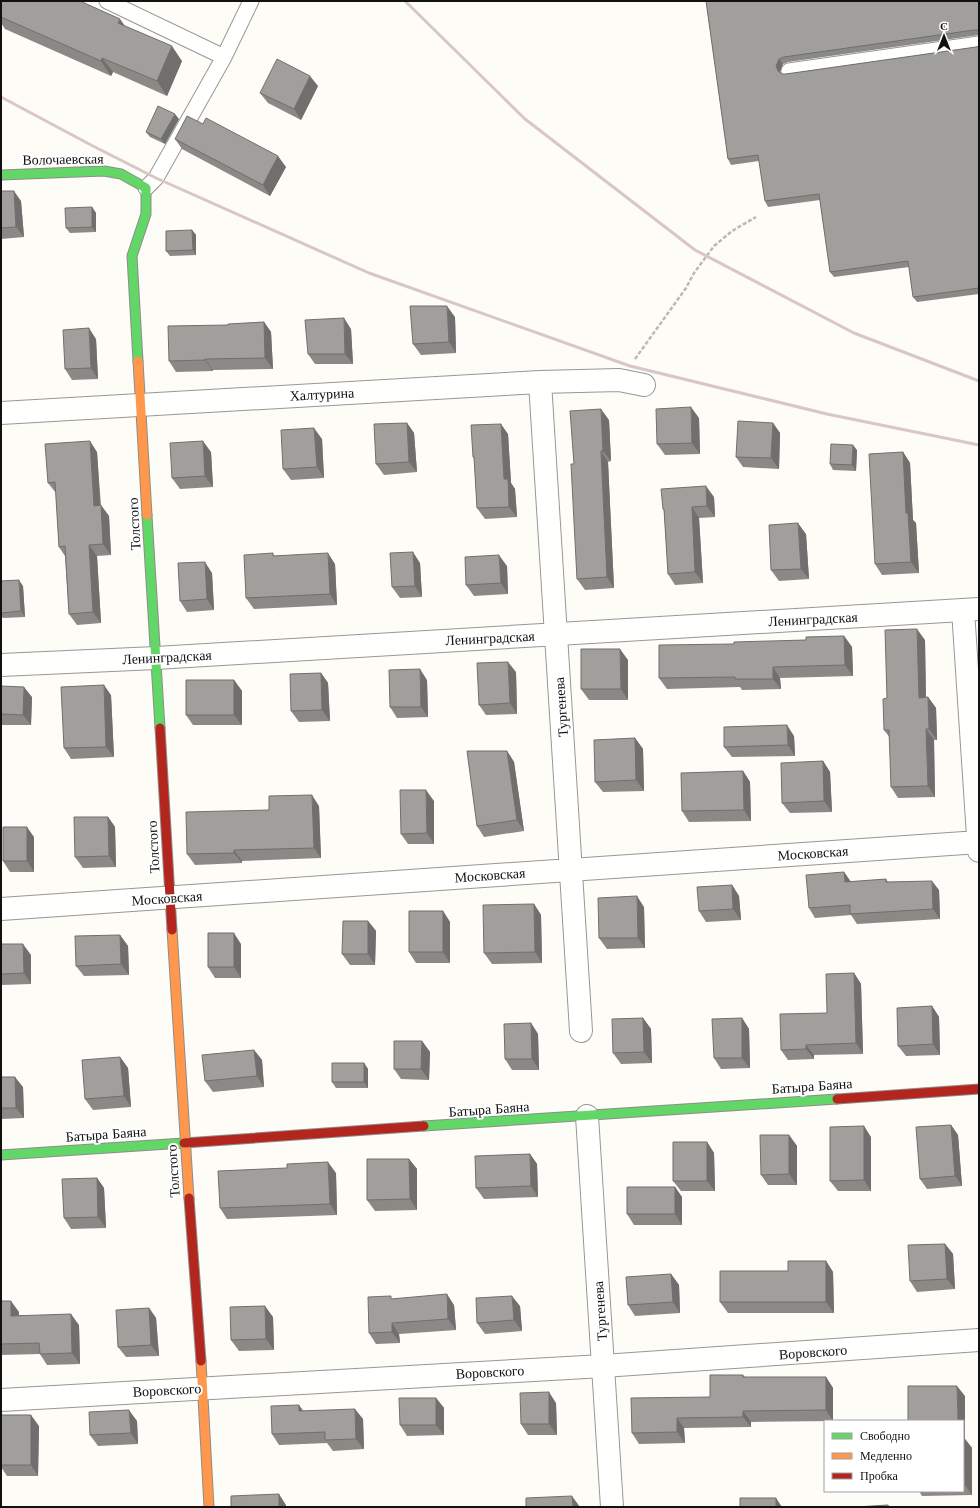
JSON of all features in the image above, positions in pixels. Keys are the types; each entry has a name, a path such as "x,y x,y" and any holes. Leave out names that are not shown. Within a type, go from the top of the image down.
{"street":[{"name":"Волочаевская","path":"1,175 104,171 121,174 146,188"},
{"name":"Толстого","path":"146,188 146,214 132,256 185,1143 203,1388 209,1507"},
{"name":"Халтурина","path":"1,412 540,382 619,380 644,385"},
{"name":"Тургенева","path":"540,382 581,1031"},
{"name":"Ленинградская","path":"1,665 156,658 971,610"},
{"path":"971,610 979,845"},
{"name":"Московская","path":"1,909 572,870 979,845"},
{"name":"Батыра Баяна","path":"1,1155 979,1089"},
{"name":"Тургенева","path":"588,1116 612,1507"},
{"name":"Воровского","path":"1,1400 603,1366 979,1340"}],"lane":[{"path":"107,1 224,57"},
{"path":"146,188 156,178 224,57 251,1"},
{"path":"789,71 979,44"}],"path":[{"path":"619,380 686,288 694,273 714,246 732,231 756,217"}],"building":[{"path":"1,1 80,1 120,19 118,23 172,46 157,81 102,58 101,61 1,17"},
{"path":"706,1 979,1 979,30 784,57 779,59 776,66 778,71 782,74 786,74 979,46 979,288 913,297 908,261 830,272 819,194 765,201 758,155 728,159"},
{"path":"277,59 310,76 294,109 260,93"},
{"path":"158,106 175,114 161,139 146,132"},
{"path":"187,116 203,124 206,118 278,156 263,185 175,139"},
{"path":"1,191 14,191 16,227 1,228"},
{"path":"92,207 92,227 66,228 65,208"},
{"path":"192,230 193,250 166,251 166,231"},
{"path":"410,306 447,306 449,342 413,344"},
{"path":"344,318 345,354 308,354 305,320"},
{"path":"264,322 265,358 169,361 168,326 228,325"},
{"path":"89,328 91,368 65,369 63,330"},
{"path":"691,407 692,443 657,444 656,409"},
{"path":"601,409 603,451 601,451 607,577 577,579 571,464 574,464 570,411"},
{"path":"738,421 773,423 771,458 736,457"},
{"path":"407,423 409,462 376,464 374,424"},
{"path":"501,424 504,479 508,479 509,507 477,508 471,425"},
{"path":"314,428 317,467 283,469 281,430"},
{"path":"90,441 94,506 101,505 103,544 89,545 93,612 69,614 65,546 59,547 55,482 48,483 45,444"},
{"path":"203,441 205,476 172,478 170,443"},
{"path":"831,444 853,445 852,465 830,464"},
{"path":"903,452 906,513 908,513 911,562 875,564 869,454"},
{"path":"706,486 707,506 692,507 695,572 668,574 664,509 661,489"},
{"path":"798,523 801,569 771,570 769,525"},
{"path":"413,552 415,586 392,587 390,553"},
{"path":"273,553 273,556 328,553 330,594 246,598 244,555"},
{"path":"499,555 501,583 466,585 465,557"},
{"path":"205,562 207,599 180,601 178,563"},
{"path":"19,580 21,611 1,613 1,581"},
{"path":"917,629 919,698 928,697 929,729 926,729 928,786 891,787 889,730 884,730 883,699 887,698 885,630"},
{"path":"844,636 845,665 773,667 773,679 735,679 735,677 659,678 659,645 734,644 734,642 806,640 806,637"},
{"path":"581,649 620,649 621,689 581,689"},
{"path":"508,662 510,703 479,705 477,663"},
{"path":"420,669 421,707 390,707 389,670"},
{"path":"321,673 322,710 291,711 290,674"},
{"path":"186,680 234,680 234,715 186,715"},
{"path":"104,685 106,747 64,748 61,687"},
{"path":"1,686 24,687 23,715 1,714"},
{"path":"787,725 788,745 724,747 724,727"},
{"path":"635,738 636,780 595,782 594,740"},
{"path":"467,751 507,751 517,820 477,826"},
{"path":"823,761 824,801 782,803 781,763"},
{"path":"743,771 744,810 682,811 681,773"},
{"path":"400,790 426,790 427,833 401,834"},
{"path":"312,795 314,848 234,850 234,853 187,854 186,812 269,810 269,796"},
{"path":"74,817 108,817 109,856 75,857"},
{"path":"3,827 27,827 27,861 3,861"},
{"path":"844,872 845,882 886,879 886,882 932,881 933,909 850,914 850,905 809,908 806,875"},
{"path":"732,885 733,909 699,911 697,887"},
{"path":"637,896 638,938 599,938 598,898"},
{"path":"534,904 535,952 484,953 483,905"},
{"path":"409,911 443,911 443,952 409,952"},
{"path":"343,921 368,921 368,954 342,954"},
{"path":"208,933 234,933 234,967 208,967"},
{"path":"120,935 121,964 76,966 75,936"},
{"path":"1,944 23,944 24,973 1,974"},
{"path":"854,973 856,1043 806,1045 806,1049 781,1050 780,1014 827,1013 826,974"},
{"path":"932,1006 933,1044 898,1046 897,1008"},
{"path":"643,1018 644,1052 613,1053 612,1019"},
{"path":"742,1018 742,1058 714,1058 712,1019"},
{"path":"531,1023 532,1059 505,1059 504,1024"},
{"path":"394,1041 422,1041 421,1069 394,1069"},
{"path":"254,1050 257,1076 205,1081 202,1055"},
{"path":"120,1057 124,1096 85,1099 82,1060"},
{"path":"332,1063 364,1063 364,1082 332,1082"},
{"path":"1,1077 15,1077 16,1108 1,1108"},
{"path":"951,1125 955,1176 920,1179 916,1127"},
{"path":"864,1126 864,1180 830,1181 830,1127"},
{"path":"760,1135 789,1135 789,1174 761,1175"},
{"path":"673,1142 707,1142 707,1181 673,1181"},
{"path":"530,1154 531,1186 476,1188 475,1156"},
{"path":"367,1159 409,1159 410,1199 367,1200"},
{"path":"328,1162 330,1204 220,1208 218,1171 287,1168 287,1164"},
{"path":"97,1178 98,1217 64,1218 62,1179"},
{"path":"627,1187 675,1187 675,1214 627,1214"},
{"path":"945,1244 947,1279 910,1281 908,1245"},
{"path":"788,1261 826,1261 826,1302 720,1302 720,1271 788,1271"},
{"path":"671,1274 673,1302 628,1305 626,1277"},
{"path":"447,1294 448,1319 392,1323 392,1332 369,1333 368,1297 391,1296 391,1299"},
{"path":"512,1296 514,1320 477,1323 476,1298"},
{"path":"1,1301 11,1301 11,1316 71,1314 72,1353 40,1354 39,1343 1,1344"},
{"path":"265,1306 266,1339 231,1340 230,1307"},
{"path":"149,1308 151,1345 118,1347 116,1310"},
{"path":"710,1375 743,1375 743,1377 826,1377 826,1410 743,1411 743,1417 677,1418 677,1432 632,1433 631,1398 710,1397"},
{"path":"908,1386 957,1386 958,1420 908,1420"},
{"path":"549,1392 549,1424 521,1424 520,1393"},
{"path":"399,1398 436,1398 436,1425 400,1425"},
{"path":"299,1405 299,1411 355,1409 356,1439 325,1440 325,1432 272,1434 271,1406"},
{"path":"129,1410 131,1433 90,1435 89,1412"},
{"path":"1,1415 31,1415 31,1465 1,1465"},
{"path":"964,1437 965,1485 964,1485"},
{"path":"279,1494 279,1507 231,1507 231,1496"},
{"path":"572,1496 573,1507 526,1507 526,1498"},
{"path":"740,1498 776,1498 776,1507 740,1507"},
{"path":"888,1505 889,1507 856,1507"}],"railway":[{"path":"405,1 525,119 695,250 854,333 979,381"},
{"path":"1,97 156,178 369,273 630,366 827,414 979,445"}],"traffic: fast":[{"path":"1,175 104,171 121,174 146,188 146,214 132,256 138,361"},
{"path":"147,515 160,728"},
{"path":"424,1126 837,1099"},
{"path":"1,1155 184,1143"}],"traffic: slow":[{"path":"138,361 147,515"},
{"path":"172,930 189,1198"},
{"path":"201,1361 209,1507"}],"traffic: jam":[{"path":"160,728 172,930"},
{"path":"837,1099 979,1089"},
{"path":"184,1143 424,1126"},
{"path":"189,1198 201,1361"}]}
